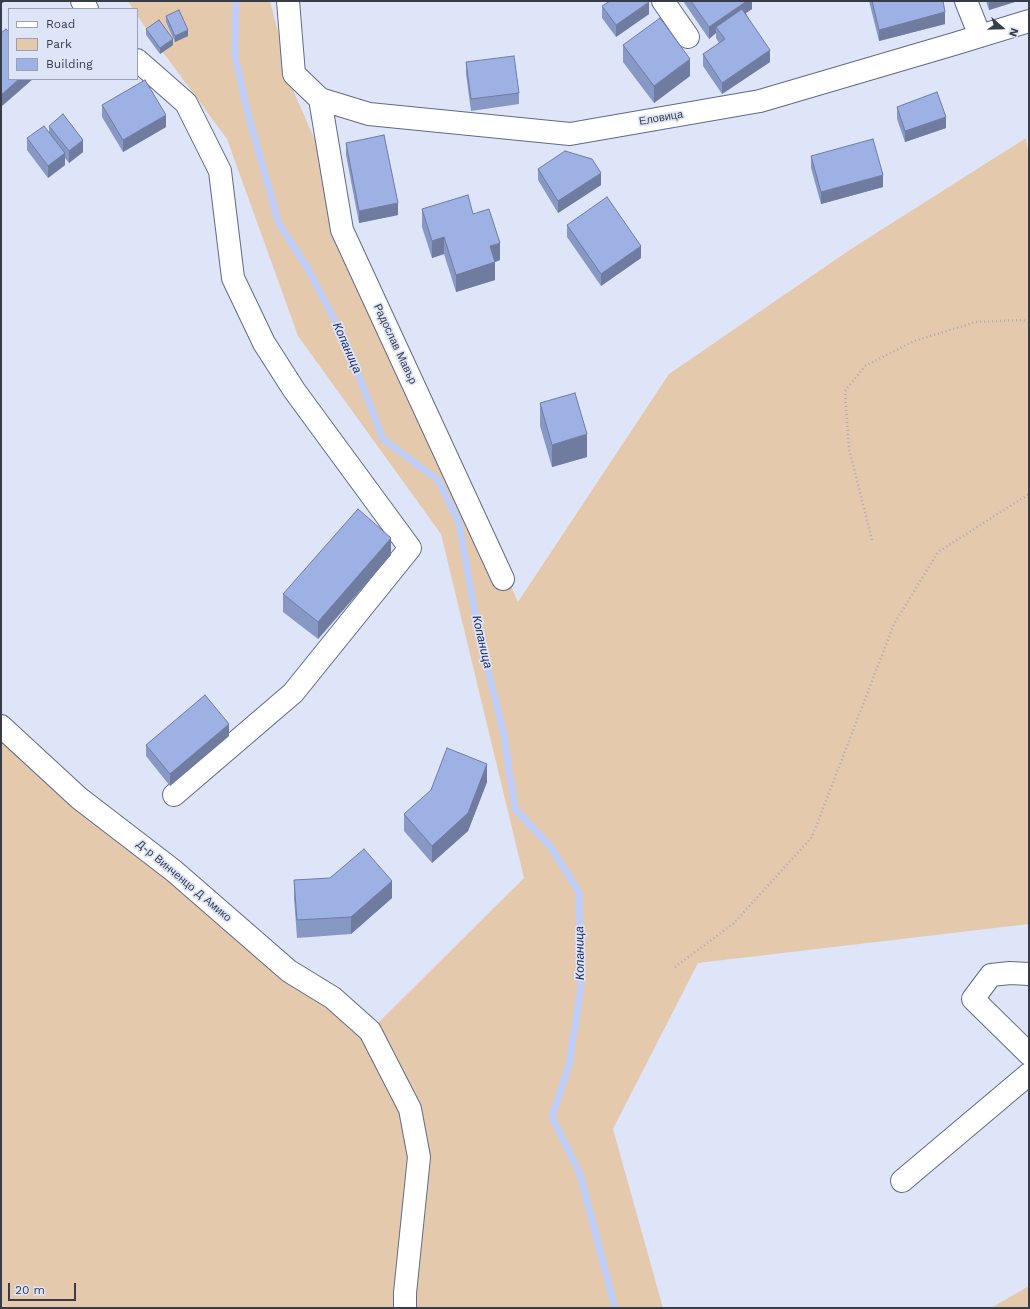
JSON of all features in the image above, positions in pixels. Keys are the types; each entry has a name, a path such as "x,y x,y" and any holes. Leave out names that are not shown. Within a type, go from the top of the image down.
{"street":[{"name":"Еловица","path":"288,1 294,74 320,99 369,114 570,134 760,101 1029,21"},
{"path":"663,1 688,37"},
{"path":"966,1 980,36"},
{"path":"138,61 186,103 220,171 233,278 264,343 294,390 410,548 292,693 174,795"},
{"name":"Радослав Мавър","path":"320,99 342,230 503,579"},
{"name":"Д-р Винченцо Д Амико","path":"1,726 79,798 174,871 289,971 333,998 370,1031 410,1109 419,1157 405,1308"},
{"path":"1029,974 1010,973 991,975 973,998 1029,1054"},
{"path":"902,1181 1029,1074"}],"path":[{"path":"872,540 849,449 846,391 865,366 914,341 976,322 1024,320 1029,322"},
{"path":"675,967 734,923 812,838 894,624 938,552 1029,494"}],"green space":[{"path":"128,1 270,1 293,90 518,602 669,374 851,249 1026,138 1029,156 1029,924 698,963 613,1129 663,1308 1,1308 1,726 370,1031 524,878 441,534 298,336 227,139 151,36 138,16 138,8 132,8"},
{"path":"1029,1286 1029,1308 991,1308"}],"building":[{"path":"610,1 649,2 616,25 602,6"},
{"path":"691,1 747,1 709,27"},
{"path":"872,1 943,1 945,12 879,30"},
{"path":"742,9 770,50 722,83 703,54 725,39 716,27"},
{"path":"179,10 188,30 175,36 166,16"},
{"path":"660,18 690,59 654,86 623,45"},
{"path":"159,20 173,39 160,48 146,29"},
{"path":"6,29 8,31 8,80 18,80 1,95 1,33"},
{"path":"514,56 519,93 471,99 466,62"},
{"path":"145,80 166,115 123,140 102,105"},
{"path":"937,92 946,117 905,131 897,107"},
{"path":"63,114 83,140 69,151 49,126"},
{"path":"44,126 65,153 48,166 27,138"},
{"path":"384,135 398,203 359,211 346,143"},
{"path":"873,139 883,175 821,192 811,156"},
{"path":"565,151 592,159 601,173 558,201 538,169"},
{"path":"468,195 473,214 489,209 500,243 490,246 495,262 456,275 444,237 432,241 422,209"},
{"path":"607,197 641,246 601,274 567,225"},
{"path":"575,393 587,434 552,445 540,403"},
{"path":"358,509 391,538 318,622 283,594"},
{"path":"205,695 229,724 170,774 146,745"},
{"path":"447,748 487,764 468,813 432,846 404,814 431,790"},
{"path":"364,849 392,881 351,917 297,920 294,880 330,878"}],"waterway":[{"name":"Копаница","path":"236,1 235,55 247,110 279,224 307,267 346,342 383,439 438,480 459,523 478,630 504,735 515,809 550,846 579,892 581,988 569,1065 552,1117 580,1174 615,1308"}]}
